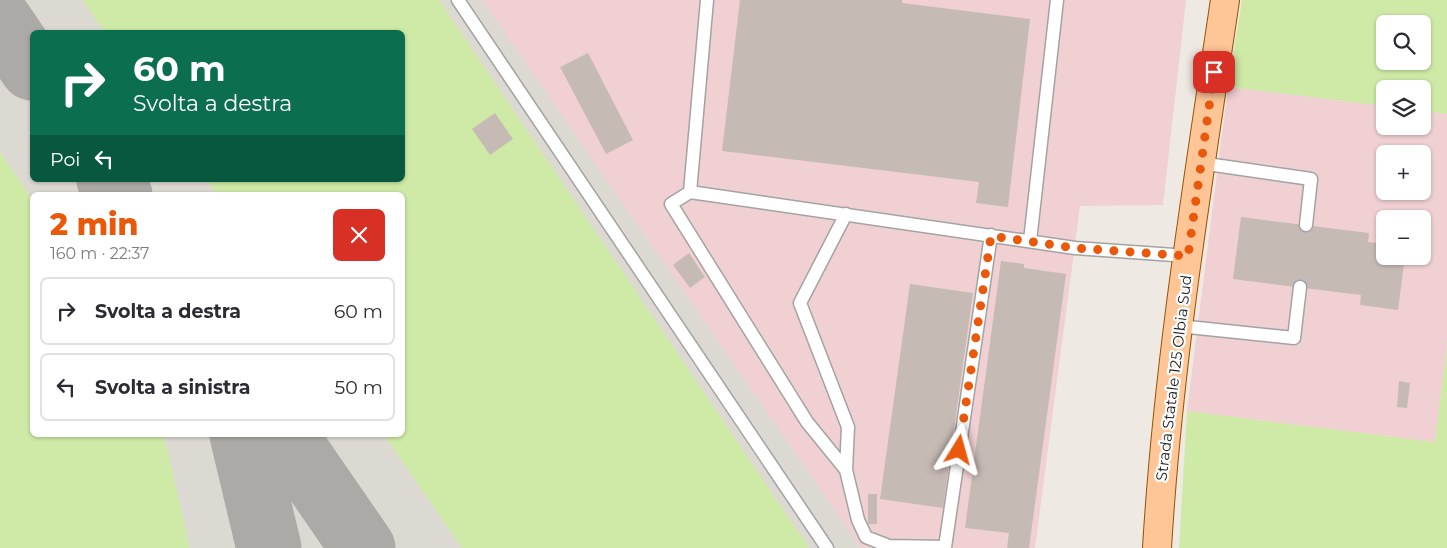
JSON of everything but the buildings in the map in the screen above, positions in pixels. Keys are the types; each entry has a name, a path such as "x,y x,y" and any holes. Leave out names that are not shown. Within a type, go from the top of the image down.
{"main road":[{"name":"Strada Statale 125 Olbia Sud","path":"1157,548 1162,474 1179,326 1200,163 1225,0"}],"lane":[{"path":"458,0 827,548"},
{"path":"690,192 707,0"},
{"path":"1030,241 1057,0"},
{"path":"1200,163 1311,179 1306,225"},
{"path":"846,470 807,422 671,204 690,192 1075,248 1188,256"},
{"path":"846,214 800,303 848,427 846,470 858,520 866,537 889,546 944,547 991,236"},
{"path":"1179,326 1294,338 1300,287"}],"shaded area":[{"path":"0,0 482,0 861,548 0,548"},
{"path":"480,0 1186,0 1163,205 1080,206 1035,548 858,548"},
{"path":"1228,87 1376,105 1376,135 1431,135 1431,112 1447,114 1447,346 1435,442 1187,411"}],"green space":[{"path":"82,0 439,0 809,548 462,548 385,437 405,437 405,192 215,192 208,182 405,182 405,30 104,30"},
{"path":"1242,0 1447,0 1447,114 1431,112 1431,80 1376,80 1376,105 1228,87"},
{"path":"0,152 30,196 30,437 164,437 190,548 0,548"},
{"path":"1447,346 1447,548 1179,548 1187,411 1435,442"}],"taxiway":[{"path":"0,21 30,65"},
{"path":"110,182 118,192"},
{"path":"242,437 269,548"},
{"path":"286,437 363,548"}],"route":[{"path":"959,450 991,236 1075,248 1188,256 1214,72"}]}
